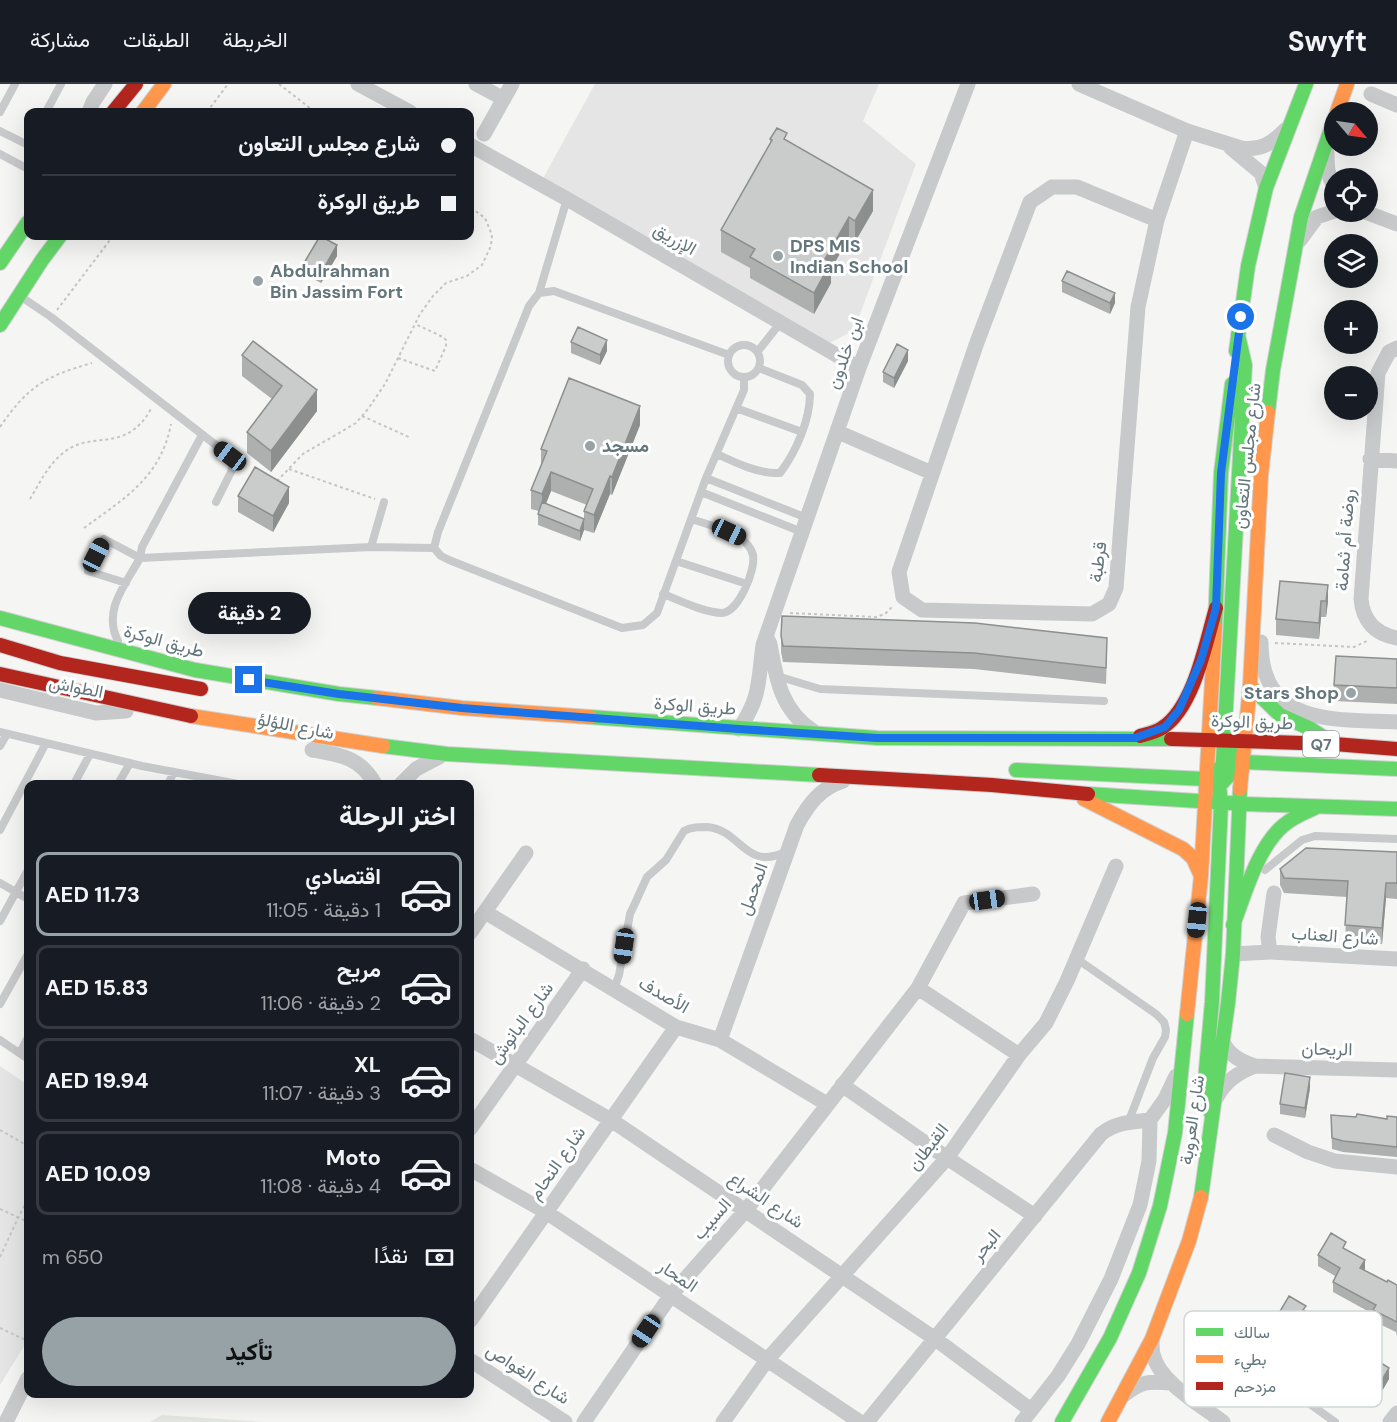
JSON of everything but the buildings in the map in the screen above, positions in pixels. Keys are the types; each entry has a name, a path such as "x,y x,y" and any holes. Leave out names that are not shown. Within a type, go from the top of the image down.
{"main road":[{"path":"115,108 136,84"},
{"path":"146,108 164,84"},
{"name":"شارع مجلس التعاون","path":"1218,776 1208,741 1221,473 1238,335 1248,266 1266,188 1306,84"},
{"path":"1341,102 1347,84"},
{"name":"شارع مجلس التعاون","path":"1238,805 1250,686 1262,464 1274,370 1293,250 1301,217 1324,147"},
{"path":"0,263 24,228"},
{"path":"0,325 18,295 57,240"},
{"path":"1212,1111 1204,1092 1212,1002 1221,804 1218,776 1245,364 1238,335"},
{"path":"1135,738 1165,727 1179,710 1201,660 1216,608"},
{"name":"طريق الوكرة","path":"0,618 195,670 339,694 462,708 877,738 1135,738 1334,744 1397,749"},
{"path":"0,645 89,669 220,692"},
{"path":"0,674 144,708 324,738 447,754 992,785 1074,794 1221,804 1396,810"},
{"path":"1250,686 1280,715 1311,729 1334,744"},
{"path":"382,714 462,708"},
{"path":"1204,802 1218,776 1244,742"},
{"path":"496,757 557,745"},
{"path":"1005,769 1218,776 1242,762 1397,769"},
{"path":"1218,776 1238,805"},
{"path":"1074,794 1173,842 1193,858 1201,876"},
{"name":"شارع العروبة","path":"1062,1422 1110,1338 1139,1274 1168,1170 1175,1133 1184,1053 1201,876 1204,802"},
{"name":"شارع العروبة","path":"1108,1422 1124,1396 1152,1339 1197,1216 1223,1042 1233,954 1238,805"},
{"path":"1233,925 1248,885 1279,829 1292,818 1319,806"}],"street":[{"path":"91,108 105,84"},
{"path":"358,84 403,108"},
{"path":"476,84 504,99"},
{"path":"484,134 512,84"},
{"name":"ابن خلدون","path":"739,729 747,717 757,692 763,645 860,368 968,84"},
{"path":"1079,84 1187,131 1250,149 1271,143 1289,127"},
{"path":"1371,94 1397,105"},
{"name":"قرطبة","path":"903,597 922,610 1092,614 1109,604 1116,588 1138,308 1157,220 1187,131"},
{"path":"1221,141 1261,173 1266,188"},
{"name":"الإزريق","path":"474,147 860,368"},
{"path":"903,597 899,573 976,345 1030,202 1052,187 1077,187 1157,220"},
{"path":"1293,250 1317,217 1324,215"},
{"path":"1378,217 1397,224"},
{"name":"روضة أم ثمامة","path":"1378,633 1368,624 1362,611 1361,599 1370,459 1378,373 1389,352 1397,348"},
{"path":"838,432 932,474"},
{"path":"1370,459 1397,461"},
{"name":"طريق الوكرة","path":"1253,600 1261,613 1261,658 1268,681 1281,699 1299,712 1324,719 1397,722"},
{"path":"1378,633 1397,638"},
{"path":"767,638 779,690 790,709 805,726 817,734"},
{"name":"الطواش","path":"0,690 96,713 118,713 144,708"},
{"name":"شارع اللؤلؤ","path":"201,718 233,734 343,756 356,762 373,780"},
{"path":"405,780 416,769 447,754"},
{"name":"المحمل","path":"720,1040 797,825 806,808 819,793 836,783 854,777"},
{"path":"474,927 526,853"},
{"name":"القبطان","path":"723,1422 767,1360 946,1158 1019,1055 1046,1023 1077,959 1116,866"},
{"name":"شارع العناب","path":"1270,952 1268,937 1274,893"},
{"name":"السيب","path":"584,1422 671,1295 746,1210 918,988 964,903 1033,894"},
{"name":"الأصدف","path":"485,912 676,1027 720,1040 827,1104"},
{"name":"شارع العناب","path":"1233,954 1270,952 1397,959"},
{"name":"شارع البانوش","path":"474,1123 583,969"},
{"path":"918,988 1019,1055"},
{"name":"شارع النحام","path":"474,1315 676,1027"},
{"name":"شارع الشراع","path":"474,1041 611,1120 843,1275 934,1338 1026,1416"},
{"name":"الريحان","path":"1223,1042 1226,1050 1235,1057 1255,1066 1397,1070"},
{"name":"شارع العروبة","path":"1026,1416 1058,1376 1078,1344 1122,1255 1140,1205 1149,1161 1150,1120 1174,1083 1184,1053"},
{"path":"1212,1111 1219,1092 1229,1080 1255,1066"},
{"path":"842,1085 946,1158 1035,1216"},
{"name":"البحر","path":"867,1422 1101,1134 1110,1126 1150,1120"},
{"path":"1274,1136 1308,1152 1335,1161 1397,1167"},
{"name":"المحار","path":"474,1171 546,1212 860,1422"},
{"path":"1152,1339 1153,1354 1160,1370 1171,1383 1184,1393"},
{"name":"شارع الغواص","path":"474,1362 565,1422"},
{"path":"1124,1396 1136,1385 1154,1382 1171,1383"},
{"path":"6,1422 24,1386"},
{"path":"1203,1407 1223,1422"},
{"path":"1390,1422 1397,1413"}],"lane":[{"path":"0,112 15,84"},
{"path":"47,108 61,84"},
{"path":"0,131 24,143"},
{"path":"0,154 24,167"},
{"path":"434,548 529,306 539,293 567,199"},
{"path":"539,293 554,291 729,355"},
{"path":"18,295 107,359 230,456 232,470 216,502"},
{"path":"758,351 781,322"},
{"path":"742,344 758,351 759,368 752,375 744,377 734,374 729,365 729,355 734,348 742,344"},
{"path":"717,454 743,466 770,474 780,473 802,432 810,404 810,394 802,385 759,368"},
{"path":"126,583 88,571 104,539 140,558 371,547 434,548 449,561 622,628 643,625 657,613 706,478 744,390 744,377"},
{"path":"736,408 802,432"},
{"path":"126,651 114,632 112,615 116,598 140,558 141,547 202,435"},
{"path":"706,478 805,525"},
{"path":"701,492 805,525"},
{"path":"371,547 384,502"},
{"path":"663,594 724,613 732,609 751,574 753,555 742,538 691,519"},
{"path":"676,561 747,584"},
{"path":"776,675 820,689 1104,700"},
{"path":"0,746 3,733 205,780"},
{"path":"26,780 46,743"},
{"path":"76,780 90,754"},
{"path":"120,780 130,763"},
{"path":"170,780 174,772"},
{"path":"0,830 24,785"},
{"path":"614,988 619,975 630,914 636,899 647,877 666,860 684,831 690,827 718,828 731,836 745,850 761,858 788,852"},
{"path":"1248,885 1302,840 1315,836 1397,839"},
{"path":"0,921 24,878"},
{"path":"0,883 24,896"},
{"path":"1077,959 1164,1022 1165,1037 1153,1058 1128,1123"},
{"path":"0,1005 24,961"},
{"path":"0,1040 24,1056"},
{"path":"20,1053 24,1045"},
{"path":"1314,1407 1335,1422"}],"path":[{"path":"210,108 228,84"},
{"path":"279,84 310,108"},
{"path":"271,483 277,482 303,454 356,423 385,384 415,324 433,296 446,283 475,272 487,256 492,235 485,218 474,209"},
{"path":"51,317 110,240"},
{"path":"398,358 435,370 446,346 446,340 415,324"},
{"path":"0,427 27,394 46,379 64,371 107,359"},
{"path":"30,499 45,475 63,453 79,444 121,437 136,429 157,399"},
{"path":"84,528 142,484 152,471 168,441 173,412"},
{"path":"362,416 409,437"},
{"path":"289,469 384,502"},
{"path":"775,612 876,617 885,614 903,597"},
{"path":"1261,642 1354,647 1378,633"},
{"path":"0,1130 24,1144"},
{"path":"0,1257 24,1207"},
{"path":"0,1209 24,1220"},
{"path":"0,1328 24,1339"}],"shaded area":[{"name":"DPS MIS Indian School","path":"595,84 879,84 863,121 916,164 854,330 830,343 541,182"},
{"path":"0,1066 24,1082 24,1346 0,1385"},
{"path":"162,1415 263,1422 150,1422"}],"traffic: fast":[{"path":"1236,351 1248,266 1266,188 1306,84"},
{"path":"1268,412 1273,370 1301,217 1324,149"},
{"path":"0,263 24,228"},
{"path":"0,325 57,240"},
{"path":"1223,761 1245,365 1238,335"},
{"path":"1215,627 1221,473 1232,384"},
{"path":"0,618 195,670 339,694 377,698"},
{"path":"1250,686 1280,715 1311,729 1332,743"},
{"path":"590,717 877,738 1171,739"},
{"path":"1016,770 1205,779 1217,771 1244,742"},
{"path":"383,746 447,754 819,775"},
{"path":"1222,783 1242,762 1397,769"},
{"path":"1212,1116 1204,1092 1212,1002 1221,804 1219,784"},
{"path":"1201,1197 1233,954 1240,789"},
{"path":"1088,794 1245,804 1397,809"},
{"path":"1233,925 1253,871 1267,845 1288,822 1317,807"},
{"path":"1062,1422 1110,1338 1139,1273 1160,1206 1175,1133 1187,1014"}],"traffic: slow":[{"path":"146,108 164,84"},
{"path":"1341,102 1347,84"},
{"path":"1240,789 1250,686 1261,475 1268,412"},
{"path":"1187,1014 1201,876 1215,627"},
{"path":"377,698 462,708 590,717"},
{"path":"191,716 383,746"},
{"path":"1084,799 1183,849 1193,858 1201,876"},
{"path":"1108,1422 1152,1339 1189,1241 1201,1197"}],"traffic: jam":[{"path":"116,108 136,84"},
{"path":"1140,736 1162,728 1183,706 1203,656 1216,608"},
{"path":"0,645 60,663 201,689"},
{"path":"0,674 191,716"},
{"path":"1171,739 1334,744 1397,749"},
{"path":"819,775 992,785 1088,794"}],"place":[{"name":"DPS MIS Indian School","path":"778,256"},
{"name":"Abdulrahman Bin Jassim Fort","path":"258,281"},
{"name":"مسجد","path":"590,446"},
{"name":"Stars Shop","path":"1351,693"}],"route":[{"path":"249,680 339,694 462,708 739,729 877,738 1135,738 1165,727 1179,710 1201,660 1216,608 1221,473 1241,317"}]}
